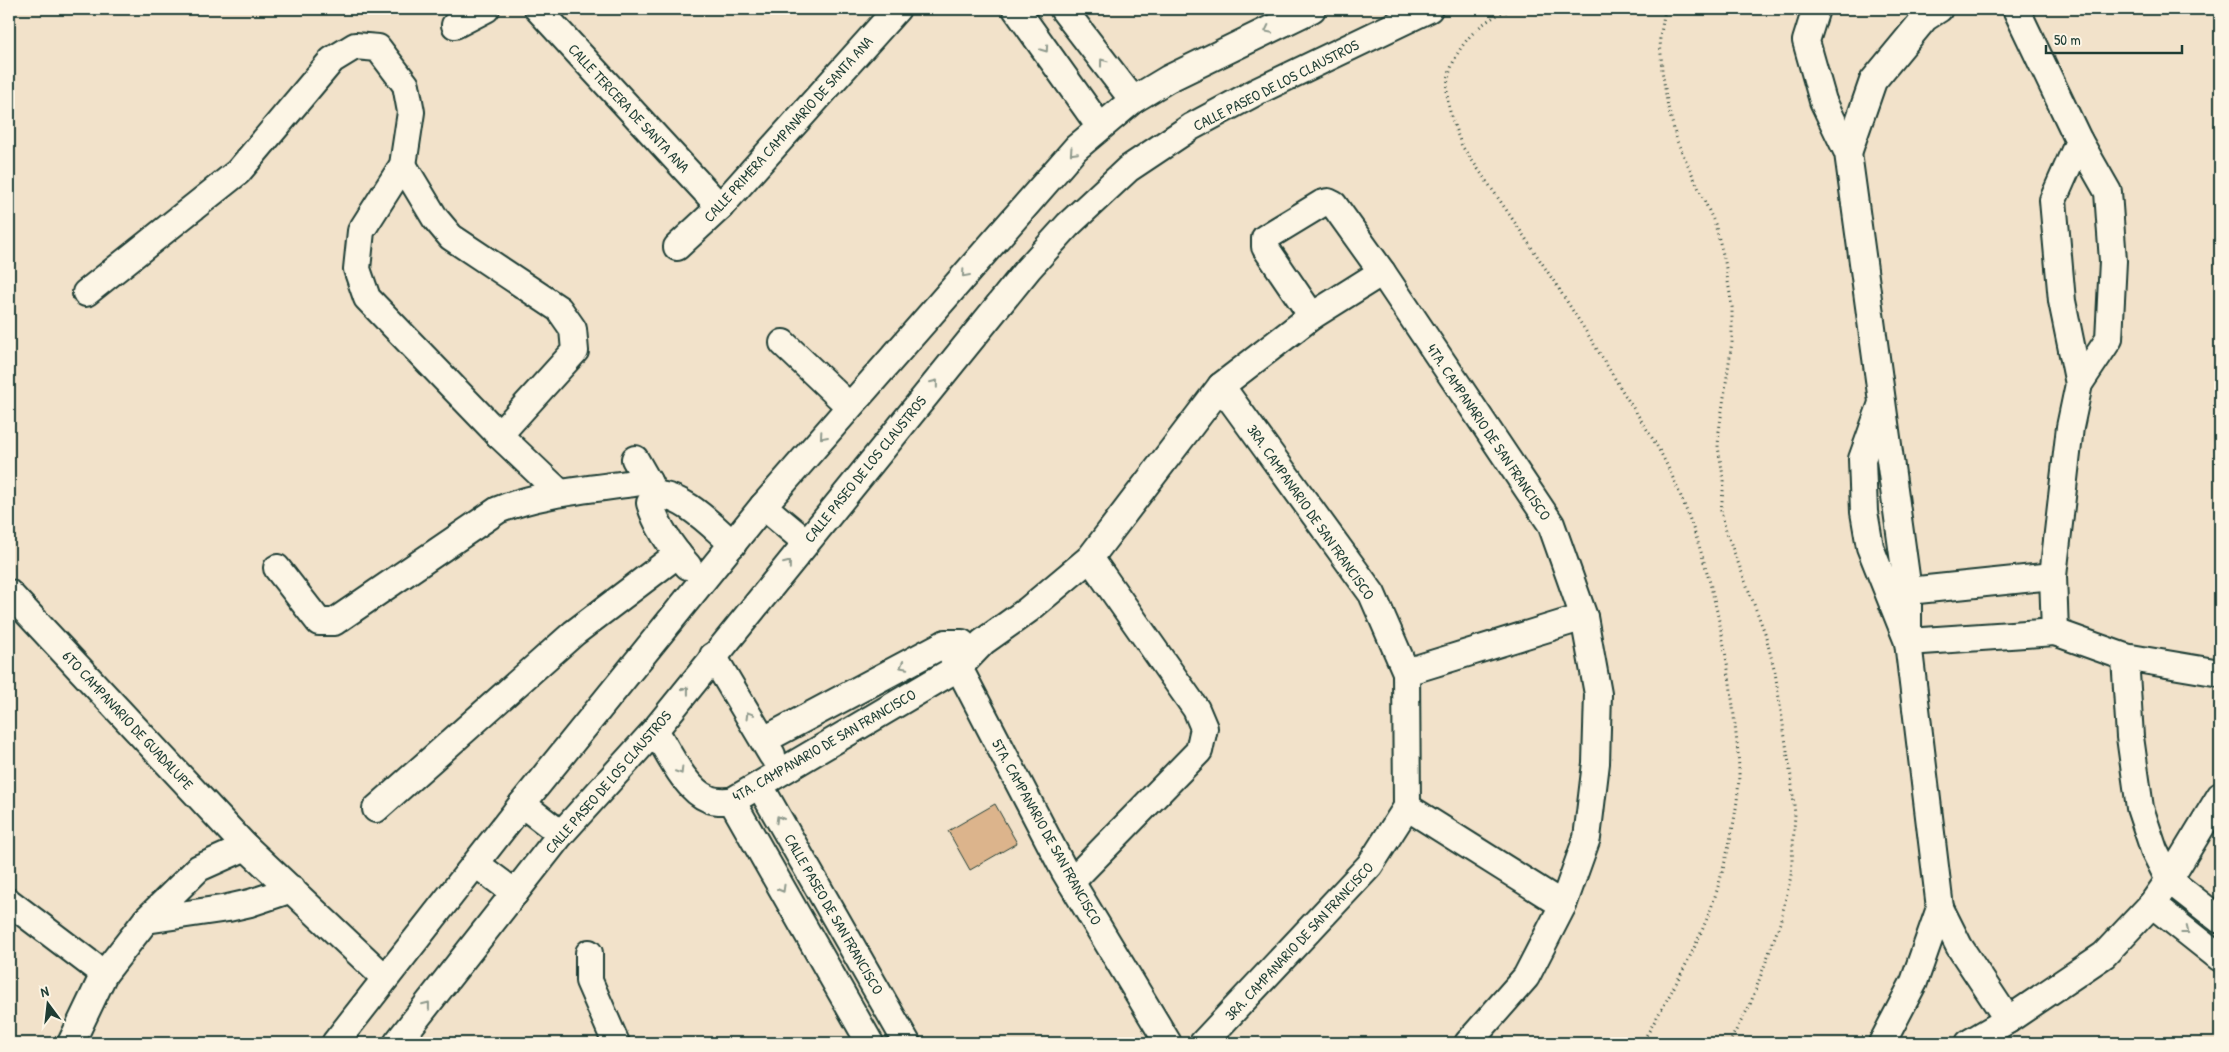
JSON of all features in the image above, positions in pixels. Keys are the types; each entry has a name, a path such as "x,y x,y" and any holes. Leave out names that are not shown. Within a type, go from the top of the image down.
{"street":[{"path":"455,25 486,9"},
{"name":"CALLE TERCERA DE SANTA ANA","path":"538,9 720,207"},
{"name":"CALLE PRIMERA CAMPANARIO DE SANTA ANA","path":"677,247 720,207 897,9"},
{"path":"1016,9 1100,126"},
{"path":"1063,9 1133,100"},
{"path":"335,1043 522,804 763,506 1076,148 1133,100 1168,79 1312,9"},
{"name":"CALLE PASEO DE LOS CLAUSTROS","path":"397,1043 560,834 654,730 1028,269 1068,226 1128,169 1191,128 1258,91 1429,9"},
{"path":"1816,9 1806,41 1823,101 1848,152 1883,402 1898,593 1908,642 1940,908 1959,946 2008,1020"},
{"path":"1848,152 1873,81 1924,18 1940,9"},
{"path":"2016,9 2079,141 2108,192 2113,261 2109,339 2079,384 2070,427 2053,576 2054,632"},
{"path":"86,293 238,172 332,60 356,46 378,48 406,85 411,112 403,165 361,231 357,269 367,298 499,435 560,493"},
{"path":"2079,141 2053,200 2062,301 2079,384"},
{"path":"403,165 435,218 451,237 559,309 573,328 575,351 499,435"},
{"name":"4TA. CAMPANARIO DE SAN FRANCISCO","path":"1312,316 1265,247 1265,238 1321,204 1328,202 1334,205 1382,272 1551,524 1584,618 1598,694 1596,763 1587,838 1563,905 1526,977 1468,1043"},
{"name":"4TA. CAMPANARIO DE SAN FRANCISCO","path":"654,730 687,783 701,795 711,800 732,801 959,667 983,642 1028,610 1090,558 1221,386 1312,316 1382,272"},
{"path":"783,343 849,406"},
{"name":"3RA. CAMPANARIO DE SAN FRANCISCO","path":"1214,1040 1370,865 1407,806 1406,672 1372,594 1221,386"},
{"path":"646,478 663,494 676,499 699,515 734,544"},
{"path":"277,568 319,622 334,622 498,510 521,501 646,478"},
{"path":"646,478 654,518 678,554 702,582"},
{"path":"763,506 806,542"},
{"path":"376,809 574,633 678,554"},
{"path":"1071,882 1199,751 1204,728 1196,709 1090,558"},
{"path":"1898,593 2053,576"},
{"name":"6TO CAMPANARIO DE GUADALUPE","path":"9,593 246,847 385,978"},
{"path":"1406,672 1584,618"},
{"path":"1908,642 2054,632 2125,658 2220,673"},
{"path":"764,740 946,643 983,642"},
{"name":"5TA. CAMPANARIO DE SAN FRANCISCO","path":"946,643 1071,882 1168,1043"},
{"name":"CALLE PASEO DE SAN FRANCISCO","path":"713,656 764,740 771,779 907,1043"},
{"path":"2125,658 2130,736 2140,808 2154,850 2169,880 2220,920"},
{"path":"1969,1043 2008,1020 2104,955 2152,904 2169,880 2220,796"},
{"path":"732,801 870,1043"},
{"path":"522,804 560,834"},
{"path":"1407,806 1563,905"},
{"path":"71,1043 104,974 146,920 200,868 246,847"},
{"path":"476,864 515,893"},
{"path":"146,920 228,908 292,889"},
{"path":"2152,904 2220,958"},
{"path":"10,905 104,974"},
{"path":"1882,1043 1914,982 1940,908"},
{"path":"589,953 589,981 616,1043"}],"path":[{"path":"1516,9 1491,17 1474,32 1462,47 1451,69 1447,89 1455,129 1462,146 1599,352 1665,462 1691,523 1712,589 1725,648 1733,704 1738,778 1731,834 1718,887 1704,926 1677,983 1642,1043"},
{"path":"1664,9 1660,39 1662,70 1668,107 1677,141 1715,224 1725,262 1732,307 1732,342 1718,447 1724,481 1721,511 1726,531 1765,633 1775,672 1795,814 1791,876 1780,923 1750,1006 1729,1043"}],"building":[{"path":"995,804 1017,843 970,870 948,831"}]}
